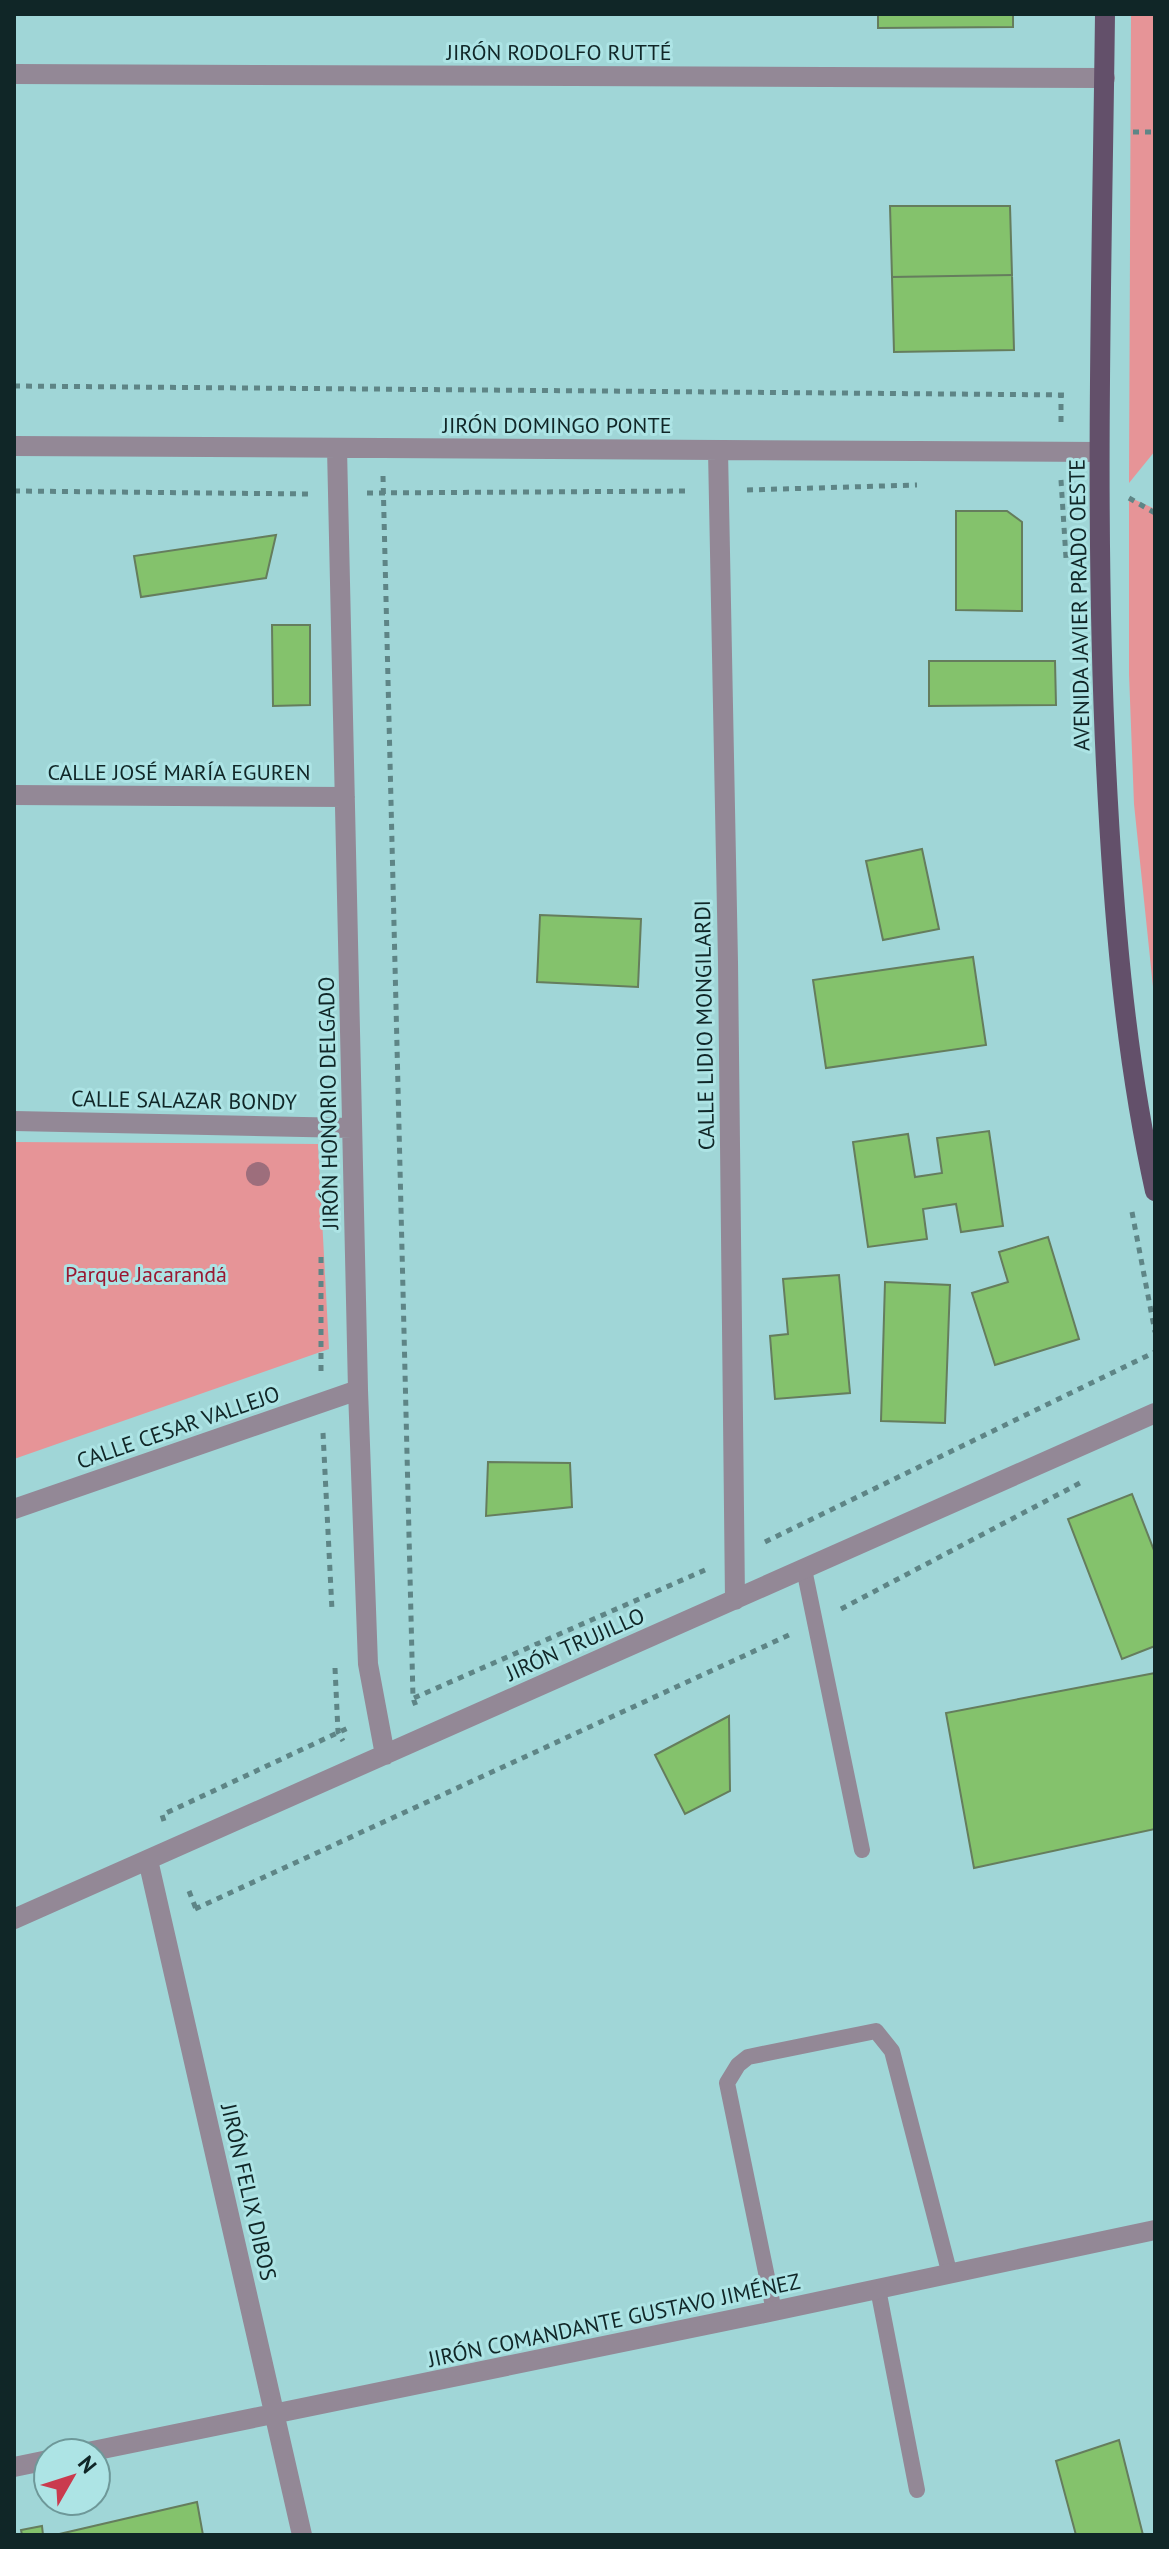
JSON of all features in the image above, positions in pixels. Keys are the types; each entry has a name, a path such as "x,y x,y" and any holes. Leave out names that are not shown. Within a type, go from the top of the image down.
{"main road":[{"name":"AVENIDA JAVIER PRADO OESTE","path":"1105,14 1099,452 1100,637 1117,945 1141,1126 1155,1191"}],"street":[{"name":"JIRÓN RODOLFO RUTTÉ","path":"14,74 1105,78"},
{"name":"JIRÓN DOMINGO PONTE","path":"14,446 1099,452"},
{"name":"JIRÓN HONORIO DELGADO","path":"337,448 358,1390 368,1664 385,1755"},
{"name":"CALLE LIDIO MONGILARDI","path":"718,450 735,1600"},
{"name":"CALLE JOSÉ MARÍA EGUREN","path":"14,795 345,797"},
{"name":"CALLE SALAZAR BONDY","path":"14,1121 352,1128"},
{"name":"CALLE CESAR VALLEJO","path":"14,1509 358,1390"},
{"name":"JIRÓN TRUJILLO","path":"14,1919 1155,1413"},
{"name":"JIRÓN FELIX DIBOS","path":"148,1860 302,2535"},
{"name":"JIRÓN COMANDANTE GUSTAVO JIMÉNEZ","path":"112,2447 1155,2230"}],"lane":[{"path":"804,1569 862,1850"},
{"path":"774,2311 727,2083 738,2065 748,2057 876,2031 884,2038 892,2051 950,2275"},
{"path":"878,2289 917,2490"}],"path":[{"path":"14,386 1100,396"},
{"path":"384,448 382,493 413,1698 425,1737"},
{"path":"1046,481 1099,479 1155,513"},
{"path":"14,491 338,494 719,491 921,485"},
{"path":"162,1815 377,1714 735,1557 1155,1352"},
{"path":"196,1909 816,1622 1084,1481"}],"green space":[{"path":"1131,14 1155,14 1155,451 1129,483"},
{"path":"1129,497 1155,509 1155,1006 1134,804 1129,674"},
{"name":"Parque Jacarandá","path":"14,1142 318,1144 329,1349 14,1459"}],"building":[{"path":"878,14 1013,14 1013,27 878,28"},
{"path":"890,206 1010,206 1012,275 892,277"},
{"path":"1012,275 1014,350 894,352 892,277"},
{"path":"956,511 1007,511 1022,522 1022,611 956,610"},
{"path":"276,535 266,578 141,597 134,556"},
{"path":"272,625 310,625 310,705 273,706"},
{"path":"929,661 1055,661 1056,705 929,706"},
{"path":"922,849 939,929 883,940 866,861"},
{"path":"540,915 641,919 638,987 537,982"},
{"path":"973,957 986,1045 826,1068 813,980"},
{"path":"989,1131 1003,1226 961,1232 956,1204 923,1209 927,1239 868,1247 853,1142 908,1134 915,1177 942,1173 937,1138"},
{"path":"1048,1237 1079,1339 995,1365 972,1293 1008,1282 999,1252"},
{"path":"839,1275 850,1393 775,1399 770,1336 788,1334 783,1279"},
{"path":"885,1282 950,1285 945,1423 881,1421"},
{"path":"488,1462 570,1463 572,1507 486,1516"},
{"path":"1132,1494 1155,1553 1155,1646 1122,1659 1068,1519"},
{"path":"1155,1673 1155,1829 974,1868 946,1713"},
{"path":"729,1716 730,1791 685,1814 655,1755"},
{"path":"1119,2440 1143,2535 1076,2535 1056,2461"},
{"path":"197,2502 203,2535 55,2535"},
{"path":"42,2526 43,2535 22,2535 21,2530"}]}
